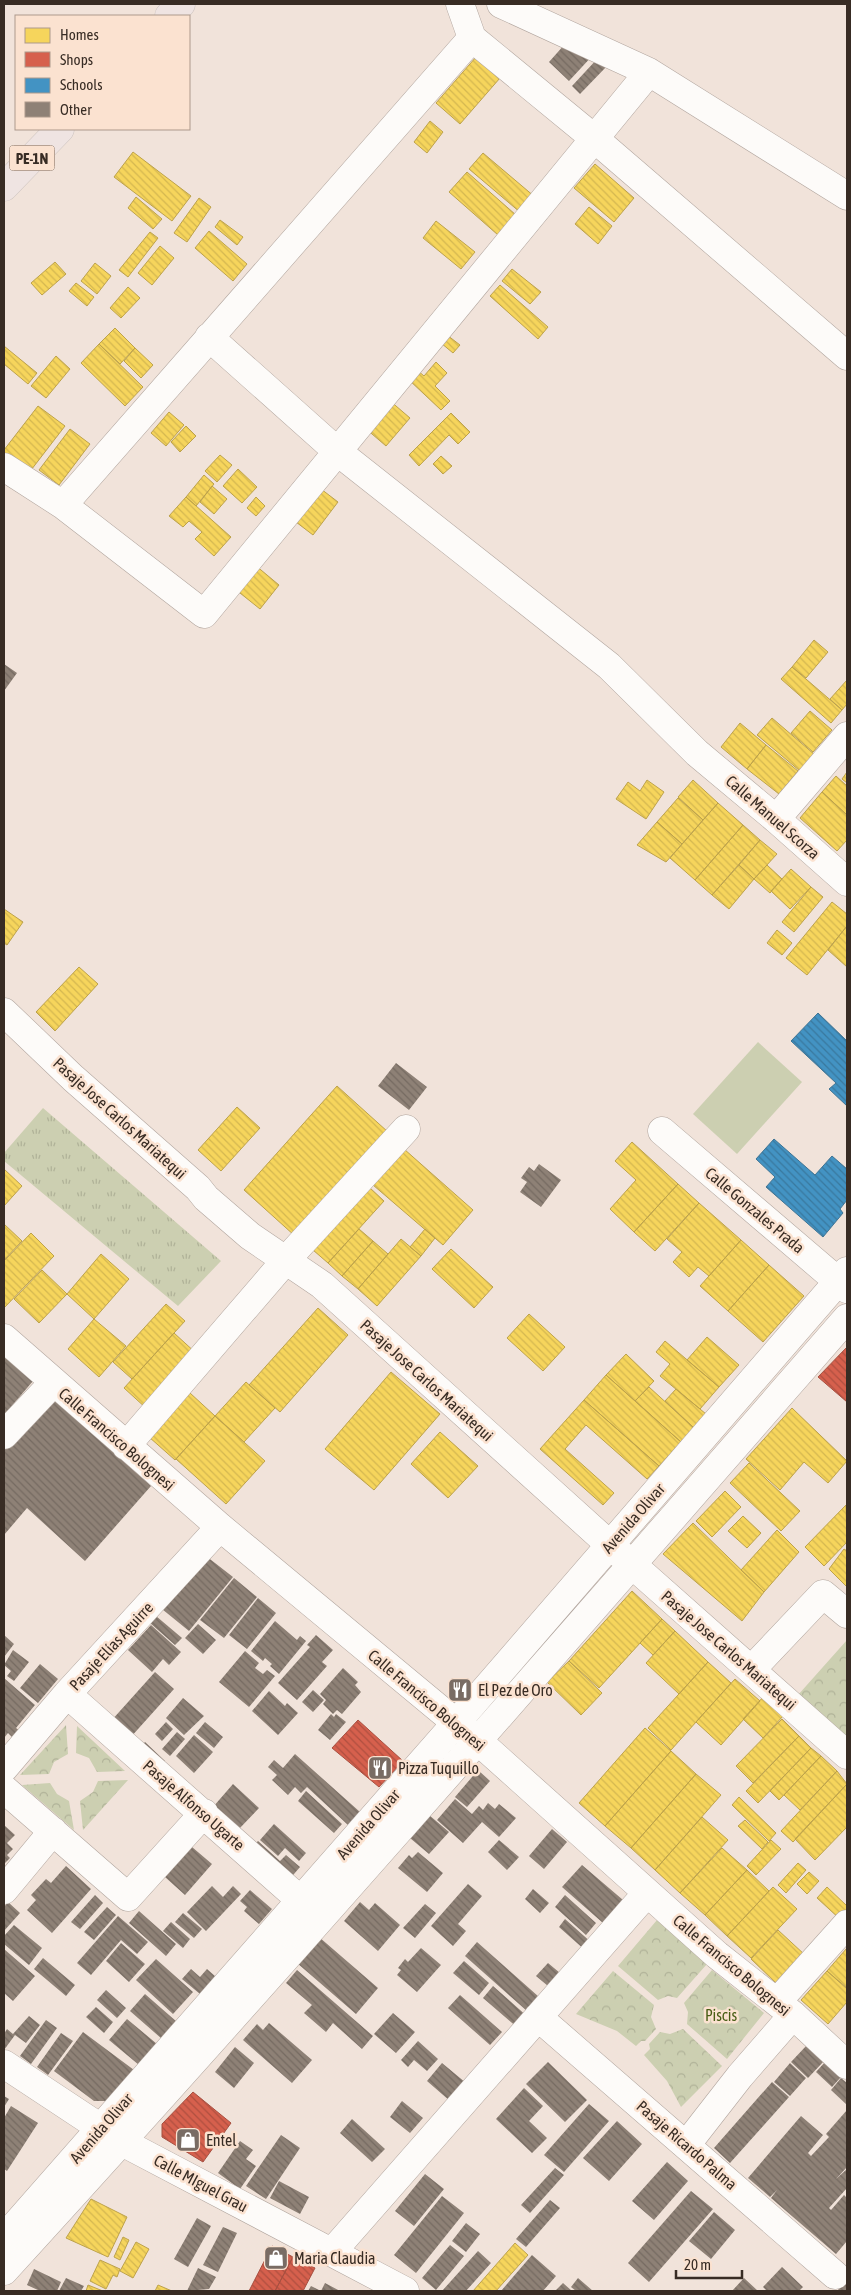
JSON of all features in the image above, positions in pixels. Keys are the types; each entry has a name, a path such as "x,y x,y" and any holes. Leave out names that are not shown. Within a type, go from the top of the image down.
{"highway":[{"path":"170,15 181,4"},
{"name":"PE-1N","path":"4,187 59,130"}],"street":[{"path":"460,4 472,38 595,139 847,356"},
{"path":"501,4 649,72 847,196"},
{"path":"62,505 472,38"},
{"path":"4,467 62,505 204,614 649,72"},
{"name":"Calle Manuel Scorza","path":"209,337 338,452 609,666 697,753 776,818 847,882"},
{"path":"776,818 847,736"},
{"name":"Pasaje Jose Carlos Mariatequi","path":"4,1012 206,1198 250,1236 322,1285 610,1545 847,1755"},
{"path":"126,1446 286,1260 406,1129"},
{"name":"Calle Gonzales Prada","path":"662,1131 844,1280"},
{"name":"Avenida Olivar","path":"4,2271 301,1900 844,1280"},
{"name":"Avenida Olivar","path":"4,2238 112,2135 321,1918 478,1742 847,1318"},
{"name":"Calle Francisco Bolognesi","path":"4,1338 220,1528 456,1723 717,1955 785,2009 847,2064"},
{"path":"4,1435 53,1383"},
{"name":"Pasaje Elías Aguirre","path":"4,1768 67,1694 220,1528"},
{"path":"751,1670 823,1594 847,1614"},
{"name":"Pasaje Alfonso Ugarte","path":"67,1694 321,1918"},
{"path":"4,1789 128,1897 204,1813"},
{"path":"4,1890 53,1832"},
{"path":"332,2252 647,1893"},
{"path":"686,2144 740,2076 785,2009 847,1924"},
{"name":"Pasaje Ricardo Palma","path":"538,2017 686,2144 835,2276"},
{"name":"Calle MIguel Grau","path":"4,2064 112,2135 405,2291"}],"green space":[{"path":"758,1042 802,1082 737,1154 693,1114"},
{"path":"43,1108 221,1261 178,1306 4,1161 4,1153"},
{"path":"847,1640 847,1739 798,1695"},
{"path":"66,1725 68,1754 54,1762 49,1774 20,1775"},
{"path":"77,1726 125,1771 97,1772 89,1758 76,1753"},
{"path":"128,1780 83,1830 80,1801 93,1792 98,1781"},
{"path":"50,1783 57,1794 69,1801 74,1830 22,1785"},
{"name":"Piscis","path":"657,1920 707,1964 677,1998 668,1996 658,2000 618,1966"},
{"name":"Piscis","path":"712,1970 764,2013 727,2059 687,2024 688,2012 684,2003"},
{"path":"613,1971 654,2005 651,2017 656,2029 645,2041 641,2041 636,2046 617,2031 576,2014"},
{"name":"Piscis","path":"683,2029 722,2066 681,2107 667,2081 644,2055 650,2049 649,2044 660,2032 670,2034"}],"building: Homes":[{"path":"476,57 500,78 460,124 436,103"},
{"path":"430,121 443,132 427,153 414,142"},
{"path":"133,152 191,196 172,221 114,177"},
{"path":"483,153 535,197 521,213 469,169"},
{"path":"595,164 634,198 614,222 574,188"},
{"path":"467,172 516,215 498,235 449,192"},
{"path":"136,197 162,219 153,229 128,208"},
{"path":"199,198 211,207 187,242 174,233"},
{"path":"589,207 612,226 598,244 575,224"},
{"path":"220,220 243,237 237,245 215,227"},
{"path":"436,221 475,252 461,269 423,238"},
{"path":"209,231 247,264 233,281 195,248"},
{"path":"150,232 158,238 128,277 119,270"},
{"path":"160,246 174,258 152,285 138,273"},
{"path":"55,262 66,274 42,295 31,283"},
{"path":"95,263 111,276 97,294 81,281"},
{"path":"512,269 541,292 530,304 502,281"},
{"path":"76,283 94,297 87,306 69,291"},
{"path":"500,285 548,327 538,339 490,296"},
{"path":"128,287 140,298 121,318 110,308"},
{"path":"115,328 135,348 120,364 99,344"},
{"path":"447,335 460,345 453,353 441,343"},
{"path":"99,344 143,387 125,406 81,363"},
{"path":"4,346 37,373 28,384 4,364"},
{"path":"135,348 153,365 141,378 124,361"},
{"path":"56,356 70,369 46,398 31,386"},
{"path":"436,362 447,373 435,386 450,401 441,410 408,379 417,370 424,376"},
{"path":"389,400 410,418 386,446 365,428"},
{"path":"38,406 65,426 28,474 4,454 4,450"},
{"path":"169,412 184,425 166,446 151,433"},
{"path":"451,413 470,432 458,444 449,435 419,466 409,455"},
{"path":"186,426 196,436 180,452 171,442"},
{"path":"70,429 90,444 59,485 39,470"},
{"path":"220,455 232,465 217,482 205,471"},
{"path":"441,456 452,466 443,474 433,464"},
{"path":"238,469 257,487 242,503 223,486"},
{"path":"204,475 214,484 196,506 186,497"},
{"path":"212,486 227,499 214,514 200,502"},
{"path":"321,489 338,502 313,535 296,522"},
{"path":"186,497 231,537 214,556 195,539 202,532 189,521 183,527 169,516"},
{"path":"256,497 265,506 256,516 247,508"},
{"path":"255,565 279,585 260,609 235,589"},
{"path":"814,640 828,652 806,678 792,667"},
{"path":"792,667 842,710 831,723 781,679"},
{"path":"847,680 847,704 842,710 830,699"},
{"path":"810,711 832,730 813,752 791,733"},
{"path":"772,718 814,754 800,771 757,735"},
{"path":"740,723 766,745 747,769 721,747"},
{"path":"766,745 798,771 779,794 747,769"},
{"path":"847,772 847,783 842,779"},
{"path":"836,776 847,786 847,815 822,792"},
{"path":"647,780 664,792 646,819 616,799 628,782 640,791"},
{"path":"693,780 718,803 703,820 678,797"},
{"path":"822,792 847,815 847,840 837,851 800,818"},
{"path":"678,798 703,820 682,844 657,822"},
{"path":"718,803 743,825 695,880 670,858"},
{"path":"657,822 682,844 666,862 637,845"},
{"path":"743,825 760,840 712,895 695,880"},
{"path":"760,840 777,854 754,879 739,865"},
{"path":"739,865 754,879 729,909 712,895"},
{"path":"767,865 782,879 770,893 754,879"},
{"path":"791,869 811,887 790,909 771,891"},
{"path":"811,887 823,897 794,932 782,922"},
{"path":"832,902 847,914 847,926 807,975 786,958"},
{"path":"4,909 23,922 7,945 4,943"},
{"path":"847,926 847,967 828,950"},
{"path":"777,930 792,943 782,955 767,943"},
{"path":"79,967 98,984 55,1031 36,1012"},
{"path":"337,1086 388,1132 295,1236 244,1190"},
{"path":"237,1107 260,1128 221,1171 198,1150"},
{"path":"632,1142 678,1184 634,1232 610,1209 636,1180 615,1161"},
{"path":"404,1149 473,1210 443,1245 373,1185"},
{"path":"4,1169 22,1186 4,1206"},
{"path":"678,1184 699,1203 655,1251 634,1232"},
{"path":"369,1187 384,1201 328,1263 313,1250"},
{"path":"699,1203 741,1240 709,1276 698,1267 689,1277 673,1262 682,1252 667,1239"},
{"path":"4,1224 22,1241 4,1260"},
{"path":"359,1229 373,1241 342,1276 328,1263"},
{"path":"425,1229 435,1238 421,1256 410,1247"},
{"path":"31,1233 54,1256 4,1308 4,1261"},
{"path":"401,1239 421,1256 377,1306 358,1289"},
{"path":"741,1240 769,1265 728,1311 700,1286"},
{"path":"373,1241 388,1254 358,1289 342,1276"},
{"path":"451,1249 493,1287 474,1308 432,1269"},
{"path":"101,1254 129,1279 94,1319 67,1294"},
{"path":"769,1265 804,1296 763,1342 728,1311"},
{"path":"42,1270 67,1294 39,1323 14,1299"},
{"path":"166,1304 185,1321 132,1379 113,1362"},
{"path":"318,1308 348,1335 280,1412 249,1385"},
{"path":"529,1314 565,1347 543,1371 507,1338"},
{"path":"94,1319 126,1346 99,1377 68,1349"},
{"path":"174,1333 197,1354 147,1409 124,1388"},
{"path":"707,1337 739,1365 719,1387 687,1360"},
{"path":"665,1341 719,1387 700,1409 660,1376 670,1364 656,1352"},
{"path":"626,1354 654,1381 635,1401 606,1375"},
{"path":"391,1372 440,1414 374,1490 325,1449"},
{"path":"606,1375 681,1442 659,1466 584,1400"},
{"path":"246,1382 275,1408 244,1442 215,1416"},
{"path":"649,1387 694,1428 681,1442 635,1401"},
{"path":"676,1389 706,1414 694,1428 665,1401"},
{"path":"190,1393 215,1416 175,1460 149,1437"},
{"path":"584,1400 659,1466 647,1479 586,1425 565,1449 614,1493 603,1505 540,1449"},
{"path":"792,1408 847,1461 828,1483 804,1462 780,1490 746,1459"},
{"path":"215,1416 265,1461 226,1504 176,1459"},
{"path":"440,1432 478,1466 448,1498 411,1464"},
{"path":"749,1463 800,1511 781,1531 730,1483"},
{"path":"725,1491 741,1507 712,1537 696,1521"},
{"path":"846,1505 847,1542 824,1566 805,1547"},
{"path":"743,1516 761,1533 747,1548 728,1531"},
{"path":"693,1523 764,1592 742,1621 663,1554"},
{"path":"777,1530 799,1552 764,1592 741,1570"},
{"path":"844,1549 847,1551 847,1587 829,1569"},
{"path":"632,1591 662,1619 599,1688 569,1661"},
{"path":"662,1619 675,1631 653,1655 640,1643"},
{"path":"675,1631 708,1662 679,1694 646,1663"},
{"path":"569,1661 602,1693 581,1715 547,1682"},
{"path":"708,1662 731,1683 671,1750 648,1728"},
{"path":"735,1679 760,1701 721,1745 696,1722"},
{"path":"764,1696 784,1715 763,1738 743,1719"},
{"path":"782,1719 799,1736 753,1783 736,1766"},
{"path":"645,1728 671,1751 605,1826 579,1803"},
{"path":"799,1736 811,1748 758,1803 746,1791"},
{"path":"811,1748 821,1756 779,1800 770,1791"},
{"path":"671,1751 696,1774 631,1848 605,1826"},
{"path":"821,1756 837,1771 800,1810 784,1795"},
{"path":"837,1771 847,1784 793,1842 781,1831"},
{"path":"696,1774 721,1795 655,1870 631,1848"},
{"path":"847,1784 847,1827 815,1860 795,1839"},
{"path":"739,1797 776,1833 769,1841 732,1805"},
{"path":"702,1817 728,1840 680,1893 655,1870"},
{"path":"745,1820 768,1842 762,1849 738,1826"},
{"path":"771,1840 781,1849 756,1875 747,1866"},
{"path":"722,1848 747,1870 705,1915 680,1893"},
{"path":"798,1863 806,1870 786,1893 778,1885"},
{"path":"747,1870 769,1891 727,1936 705,1915"},
{"path":"809,1872 819,1881 807,1894 797,1884"},
{"path":"773,1887 797,1909 751,1958 727,1936"},
{"path":"827,1887 847,1906 847,1913 841,1920 817,1898"},
{"path":"778,1930 805,1955 777,1984 751,1959"},
{"path":"847,1948 847,1988 827,1971"},
{"path":"827,1971 847,1989 847,2002 828,2024 801,2000"},
{"path":"91,2199 127,2217 108,2257 66,2238"},
{"path":"123,2237 129,2240 120,2260 114,2257"},
{"path":"136,2242 149,2249 133,2278 120,2271"},
{"path":"515,2243 528,2255 496,2291 473,2291"},
{"path":"100,2260 120,2269 117,2277 113,2275 106,2289 90,2281"},
{"path":"88,2285 103,2291 86,2291"},
{"path":"158,2285 172,2291 155,2291"}],"building: Shops":[{"path":"847,1347 847,1402 818,1377"},
{"path":"358,1720 403,1761 379,1787 332,1748"},
{"path":"193,2092 231,2123 203,2162 162,2137 162,2124"},
{"path":"272,2246 293,2257 275,2291 249,2291"},
{"path":"293,2257 315,2268 303,2291 275,2291"}],"building: Schools":[{"path":"818,1013 847,1041 847,1106 829,1089 836,1083 791,1041"},
{"path":"774,1139 815,1175 832,1156 847,1169 847,1200 840,1209 843,1213 823,1237 766,1187 775,1177 756,1159"}],"building: Other":[{"path":"565,44 594,54 569,81 549,62"},
{"path":"598,58 607,66 580,94 572,86"},
{"path":"4,664 17,673 4,691"},
{"path":"396,1063 427,1087 409,1110 378,1086"},
{"path":"539,1164 561,1180 541,1207 520,1192 527,1182 521,1178 529,1167 534,1171"},
{"path":"4,1355 33,1381 4,1415"},
{"path":"51,1396 151,1486 85,1561 27,1508 4,1535 4,1449"},
{"path":"206,1556 233,1577 189,1631 162,1609"},
{"path":"234,1578 257,1597 224,1638 200,1620"},
{"path":"258,1598 276,1613 247,1649 229,1635"},
{"path":"156,1616 182,1638 175,1645 150,1623"},
{"path":"275,1621 297,1640 300,1636 306,1641 279,1674 270,1666 272,1664 265,1658 263,1661 251,1651"},
{"path":"198,1624 216,1640 203,1654 185,1638"},
{"path":"151,1625 181,1652 169,1665 163,1659 152,1672 128,1650"},
{"path":"4,1635 14,1644 4,1657"},
{"path":"316,1635 333,1650 322,1662 327,1666 297,1700 278,1683 310,1647 307,1645"},
{"path":"13,1650 29,1662 14,1681 7,1676 11,1671 4,1665"},
{"path":"245,1651 259,1663 255,1668 263,1674 267,1670 275,1676 249,1707 219,1682"},
{"path":"40,1664 58,1679 38,1703 20,1688"},
{"path":"343,1668 358,1682 355,1685 361,1692 342,1714 337,1710 333,1714 323,1704 326,1700 320,1694"},
{"path":"155,1672 174,1689 130,1738 111,1721"},
{"path":"4,1678 35,1705 16,1728 20,1731 13,1738 8,1733 4,1738"},
{"path":"313,1690 324,1700 313,1712 302,1702"},
{"path":"269,1691 285,1706 287,1703 298,1713 278,1735 252,1711"},
{"path":"183,1698 204,1716 184,1735 166,1718"},
{"path":"331,1714 334,1717 336,1714 346,1722 330,1740 318,1730"},
{"path":"166,1722 173,1729 162,1741 155,1734"},
{"path":"205,1722 223,1737 214,1748 196,1733"},
{"path":"177,1732 185,1739 170,1756 162,1749"},
{"path":"194,1735 213,1752 194,1773 176,1756"},
{"path":"145,1742 165,1761 158,1769 138,1750"},
{"path":"295,1754 360,1812 348,1825 307,1787 301,1793 295,1787 288,1795 272,1780 277,1775 268,1767 274,1760 283,1768"},
{"path":"478,1770 490,1781 467,1807 455,1797"},
{"path":"233,1784 259,1808 239,1829 213,1807"},
{"path":"306,1791 342,1824 334,1833 298,1801"},
{"path":"455,1799 472,1814 479,1806 483,1810 488,1803 495,1809 499,1804 516,1818 499,1837 482,1822 463,1843 437,1820"},
{"path":"429,1815 449,1832 429,1854 410,1838"},
{"path":"274,1824 306,1853 299,1861 285,1848 278,1856 260,1840"},
{"path":"4,1825 15,1835 7,1843 13,1849 7,1855 10,1858 4,1864"},
{"path":"552,1829 567,1842 544,1869 529,1856"},
{"path":"499,1840 519,1857 507,1870 488,1852"},
{"path":"258,1841 280,1861 286,1855 300,1867 288,1881 251,1848"},
{"path":"192,1847 212,1864 185,1895 165,1877"},
{"path":"418,1852 443,1873 427,1892 398,1868 409,1855 412,1858"},
{"path":"582,1865 623,1900 603,1923 562,1887"},
{"path":"66,1866 91,1889 52,1933 27,1910 36,1900 31,1895 46,1879 51,1883"},
{"path":"468,1884 482,1896 458,1924 466,1931 453,1946 431,1926"},
{"path":"212,1886 223,1897 233,1886 241,1894 206,1931 187,1912"},
{"path":"533,1889 549,1903 540,1913 525,1899"},
{"path":"250,1890 272,1909 259,1924 244,1911 247,1907 240,1901"},
{"path":"95,1895 103,1903 80,1929 71,1922"},
{"path":"565,1895 596,1923 586,1935 555,1907"},
{"path":"8,1902 20,1913 4,1931 4,1907"},
{"path":"360,1902 369,1910 375,1903 400,1925 378,1951 344,1921"},
{"path":"425,1904 436,1913 415,1938 403,1928"},
{"path":"107,1907 116,1915 94,1940 84,1932"},
{"path":"139,1911 176,1944 166,1956 129,1923"},
{"path":"183,1913 202,1929 194,1938 175,1922"},
{"path":"118,1916 148,1942 137,1954 121,1940 91,1975 77,1963"},
{"path":"565,1919 593,1944 586,1951 559,1927"},
{"path":"171,1922 190,1939 183,1948 163,1931"},
{"path":"14,1925 42,1948 29,1965 4,1944 4,1936"},
{"path":"319,1937 378,1988 356,2014 297,1963"},
{"path":"477,1942 539,1997 527,2011 465,1956"},
{"path":"121,1943 145,1964 129,1982 106,1961"},
{"path":"421,1948 441,1965 417,1992 397,1975 401,1970 398,1968 405,1959 408,1962"},
{"path":"4,1949 35,1976 13,2001 4,1993"},
{"path":"43,1958 75,1985 66,1996 34,1969"},
{"path":"156,1959 193,1992 173,2014 136,1980"},
{"path":"464,1961 489,1983 479,1995 453,1973"},
{"path":"548,1963 560,1973 548,1986 536,1976"},
{"path":"191,1969 200,1977 207,1969 216,1977 200,1994 182,1979"},
{"path":"297,1970 373,2036 362,2049 333,2023 326,2032 304,2013 312,2005 286,1983"},
{"path":"493,1986 529,2018 519,2029 483,1998"},
{"path":"106,1990 126,2008 117,2018 97,2000"},
{"path":"145,1994 177,2022 162,2039 130,2011"},
{"path":"460,1995 502,2032 490,2045 448,2008"},
{"path":"96,2007 113,2022 104,2033 86,2017"},
{"path":"393,2013 415,2032 396,2053 374,2034"},
{"path":"29,2016 40,2025 26,2043 15,2035 4,2050 4,2034 7,2029 13,2034"},
{"path":"127,2019 157,2044 139,2065 109,2040"},
{"path":"46,2020 57,2028 31,2064 20,2056"},
{"path":"269,2023 312,2060 292,2083 243,2040 257,2024 263,2030"},
{"path":"83,2032 134,2070 112,2101 94,2101 54,2071"},
{"path":"61,2033 73,2041 48,2075 37,2067"},
{"path":"418,2041 438,2059 427,2071 414,2060 408,2067 401,2060"},
{"path":"807,2045 824,2061 808,2078 791,2062"},
{"path":"235,2047 254,2063 234,2088 215,2072"},
{"path":"548,2062 587,2100 565,2122 526,2084"},
{"path":"825,2062 841,2077 832,2087 816,2072"},
{"path":"442,2063 466,2083 450,2101 427,2081"},
{"path":"790,2063 806,2078 790,2096 774,2082"},
{"path":"841,2078 847,2083 847,2105 831,2090"},
{"path":"772,2082 789,2097 730,2163 714,2148"},
{"path":"524,2088 543,2106 529,2121 547,2138 532,2153 496,2119"},
{"path":"4,2096 9,2099 4,2107"},
{"path":"402,2101 423,2118 410,2133 390,2117"},
{"path":"589,2104 609,2121 564,2172 544,2155"},
{"path":"11,2106 38,2123 7,2171 4,2169 4,2118"},
{"path":"847,2110 847,2167 836,2179 847,2169 847,2188 829,2208 831,2210 844,2195 847,2198 847,2241 836,2254 771,2198 777,2190 770,2197 748,2178 801,2116 823,2135 808,2153 811,2156 829,2137 826,2134"},
{"path":"352,2119 385,2149 372,2162 340,2133"},
{"path":"617,2121 642,2144 609,2181 583,2158"},
{"path":"281,2135 300,2148 266,2199 246,2186"},
{"path":"240,2141 253,2150 246,2159 256,2166 240,2189 218,2173"},
{"path":"667,2162 688,2181 654,2220 632,2201"},
{"path":"555,2168 564,2175 530,2213 521,2205"},
{"path":"425,2174 444,2189 414,2226 395,2211"},
{"path":"279,2181 309,2197 300,2214 270,2198"},
{"path":"691,2191 713,2209 649,2282 628,2263"},
{"path":"442,2196 464,2213 416,2273 394,2255"},
{"path":"550,2200 560,2208 526,2247 516,2239"},
{"path":"714,2212 735,2230 711,2259 689,2241"},
{"path":"197,2218 211,2226 188,2267 174,2259"},
{"path":"466,2223 480,2234 466,2252 452,2241"},
{"path":"223,2227 237,2233 218,2272 203,2265"},
{"path":"450,2245 464,2256 436,2290 422,2278"},
{"path":"478,2251 491,2263 466,2291 442,2291"},
{"path":"532,2255 556,2276 543,2291 501,2291"},
{"path":"782,2267 803,2287 799,2291 767,2291 763,2287"},
{"path":"198,2268 216,2277 209,2289 187,2291"},
{"path":"34,2269 61,2282 57,2291 40,2291 27,2285"},
{"path":"66,2278 84,2286 81,2291 59,2291"},
{"path":"578,2278 593,2291 576,2291 571,2287"},
{"path":"744,2278 758,2291 732,2291"},
{"path":"847,2280 847,2291 837,2291"},
{"path":"325,2283 340,2291 321,2291"},
{"path":"563,2283 572,2291 555,2291"},
{"path":"311,2286 321,2291 308,2291"}],"place":[{"name":"El Pez de Oro","path":"460,1690"},
{"name":"Pizza Tuquillo","path":"380,1768"},
{"name":"Entel","path":"188,2140"},
{"name":"Maria Claudia","path":"276,2258"}]}
